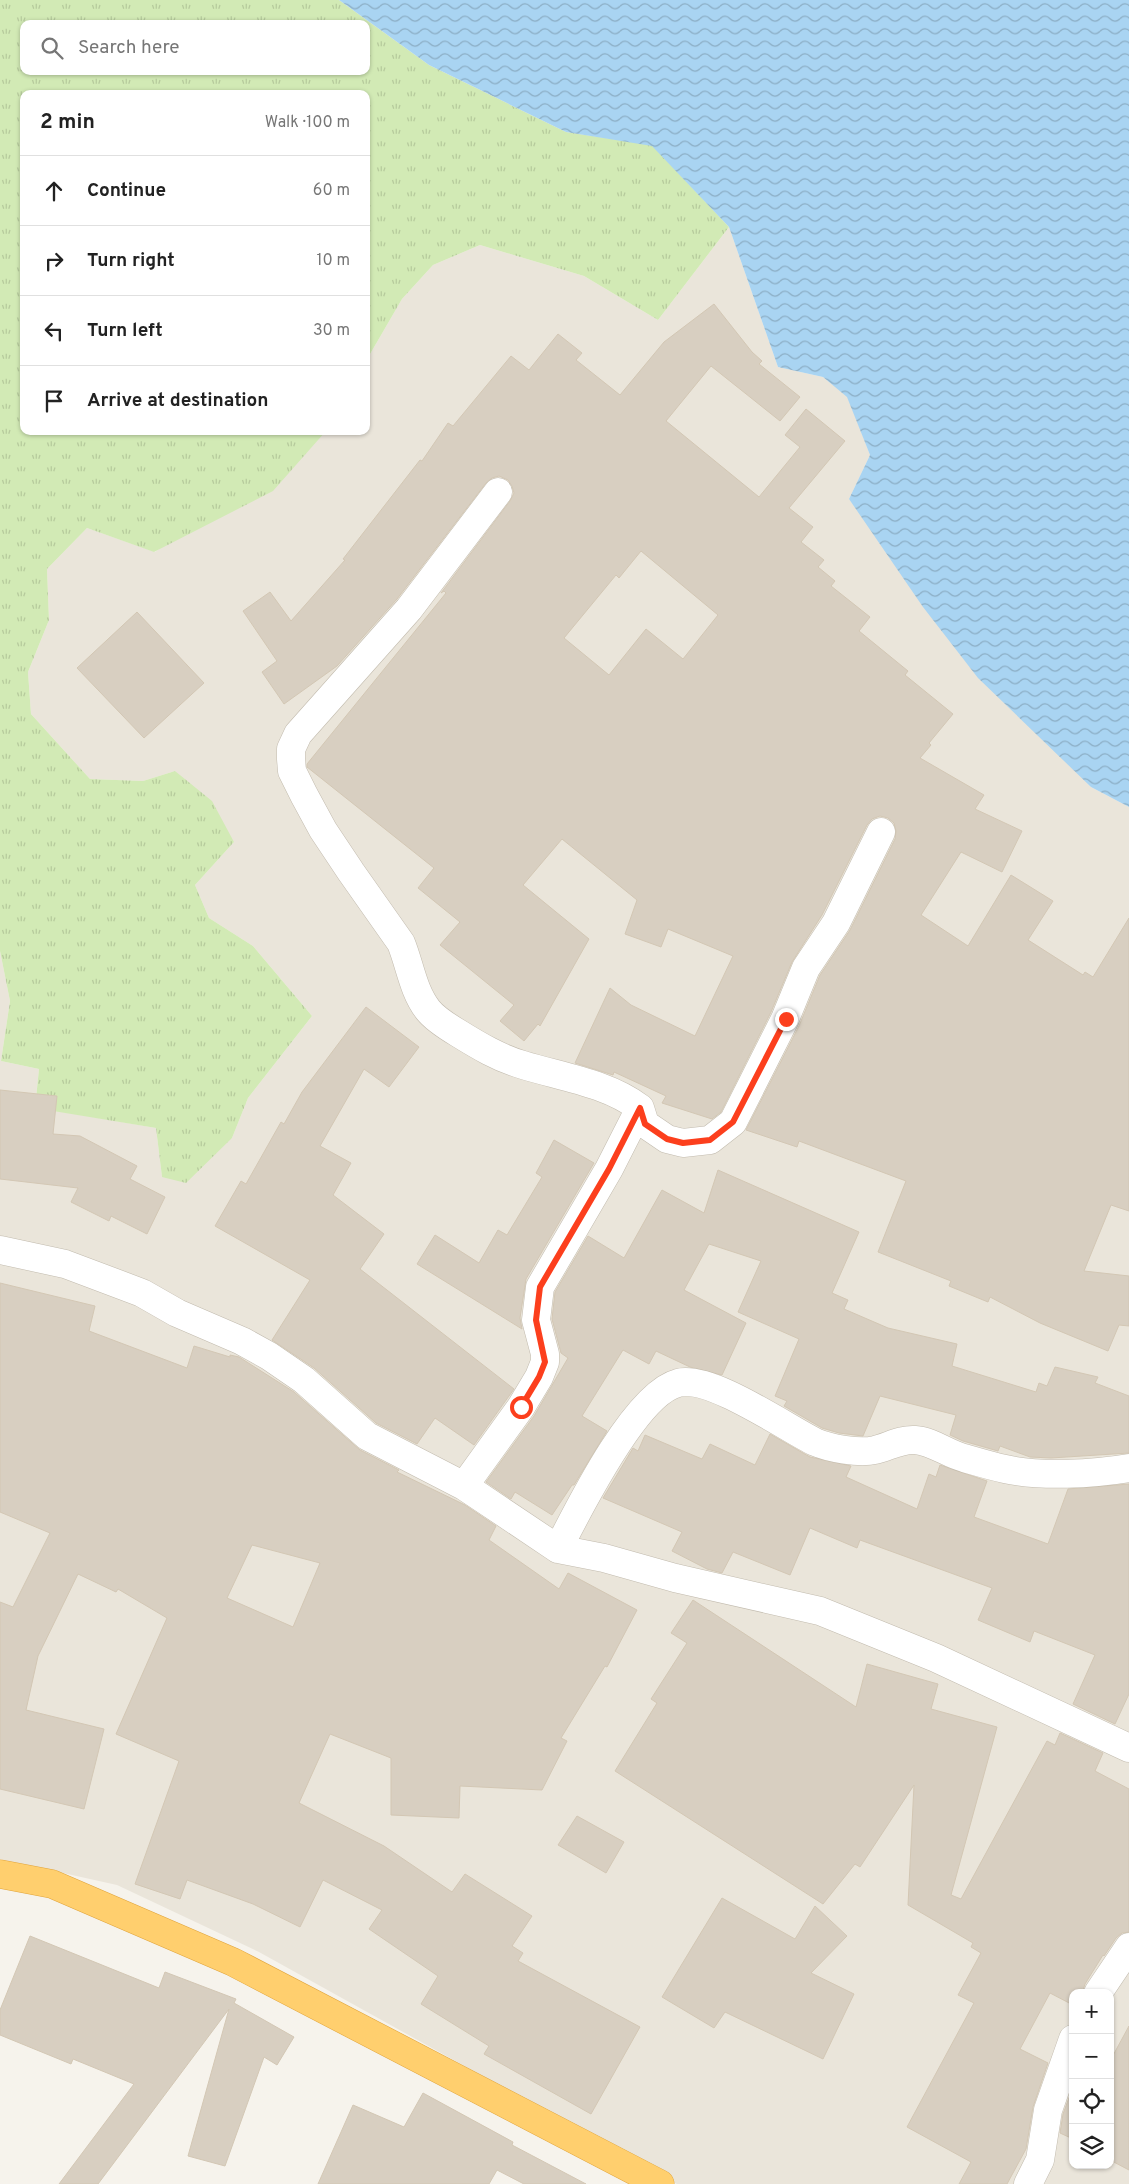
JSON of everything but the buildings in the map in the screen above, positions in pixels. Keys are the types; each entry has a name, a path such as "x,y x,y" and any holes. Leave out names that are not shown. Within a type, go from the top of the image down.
{"highway":[{"path":"0,1874 52,1884 233,1962 660,2184"}],"street":[{"path":"498,492 409,609 298,734 291,749 292,771 323,830 401,943 413,982 428,1011 446,1026 488,1052 521,1064 612,1091 628,1099 640,1108 645,1124 667,1139 683,1143 710,1140 733,1122 786,1019 806,968 836,923 881,832"},
{"path":"464,1486 521,1407 539,1377 545,1362 536,1320 540,1287 609,1169 640,1108"},
{"path":"0,1250 65,1264 142,1294 177,1313 270,1356 304,1380 367,1436 464,1486 558,1549 604,1558 675,1578 820,1611 936,1658 1129,1748"},
{"path":"558,1549 587,1493 623,1436 658,1392 678,1383 691,1382 726,1393 817,1442 834,1448 873,1451 904,1441 915,1440 928,1443 959,1457 1006,1470 1039,1473 1106,1472 1129,1468"},
{"path":"1101,1989 1129,1947"},
{"path":"1028,2184 1040,2160 1048,2110 1069,2051"}],"shaded area":[{"path":"729,227 778,367 823,377 848,397 870,455 849,499 1091,787 1129,807 1129,2184 677,2184 259,1952 117,1885 0,1859 0,951 10,1001 1,1061 39,1069 35,1107 156,1128 162,1177 232,1138 248,1098 312,1016 253,946 209,918 195,885 234,842 175,771 143,781 90,779 31,714 28,672 49,620 47,569 87,528 155,552 320,435 370,435 370,354 402,299 433,265 480,245 584,276 658,320"}],"green space":[{"path":"0,0 339,0 367,20 20,20 20,75 370,75 370,22 429,65 566,132 652,145 729,227 658,320 584,276 480,245 433,265 402,299 370,354 370,90 20,90 20,435 322,435 273,491 154,552 87,528 47,569 49,620 28,672 31,714 90,779 143,781 175,771 212,801 234,842 195,885 209,918 253,946 312,1016 248,1098 232,1138 186,1183 162,1177 156,1128 35,1108 39,1069 1,1061 10,1001 0,951"}],"water":[{"path":"339,0 1129,0 1129,807 1091,787 978,678 923,607 849,499 870,455 847,397 823,377 778,367 729,227 652,146 566,132 429,65 370,22 370,20 367,20"}],"route":[{"path":"521,1407 539,1377 545,1362 545,1354 536,1320 540,1287 609,1169 640,1108 645,1124 667,1139 683,1143 699,1143 710,1140 733,1122 786,1019"}]}
